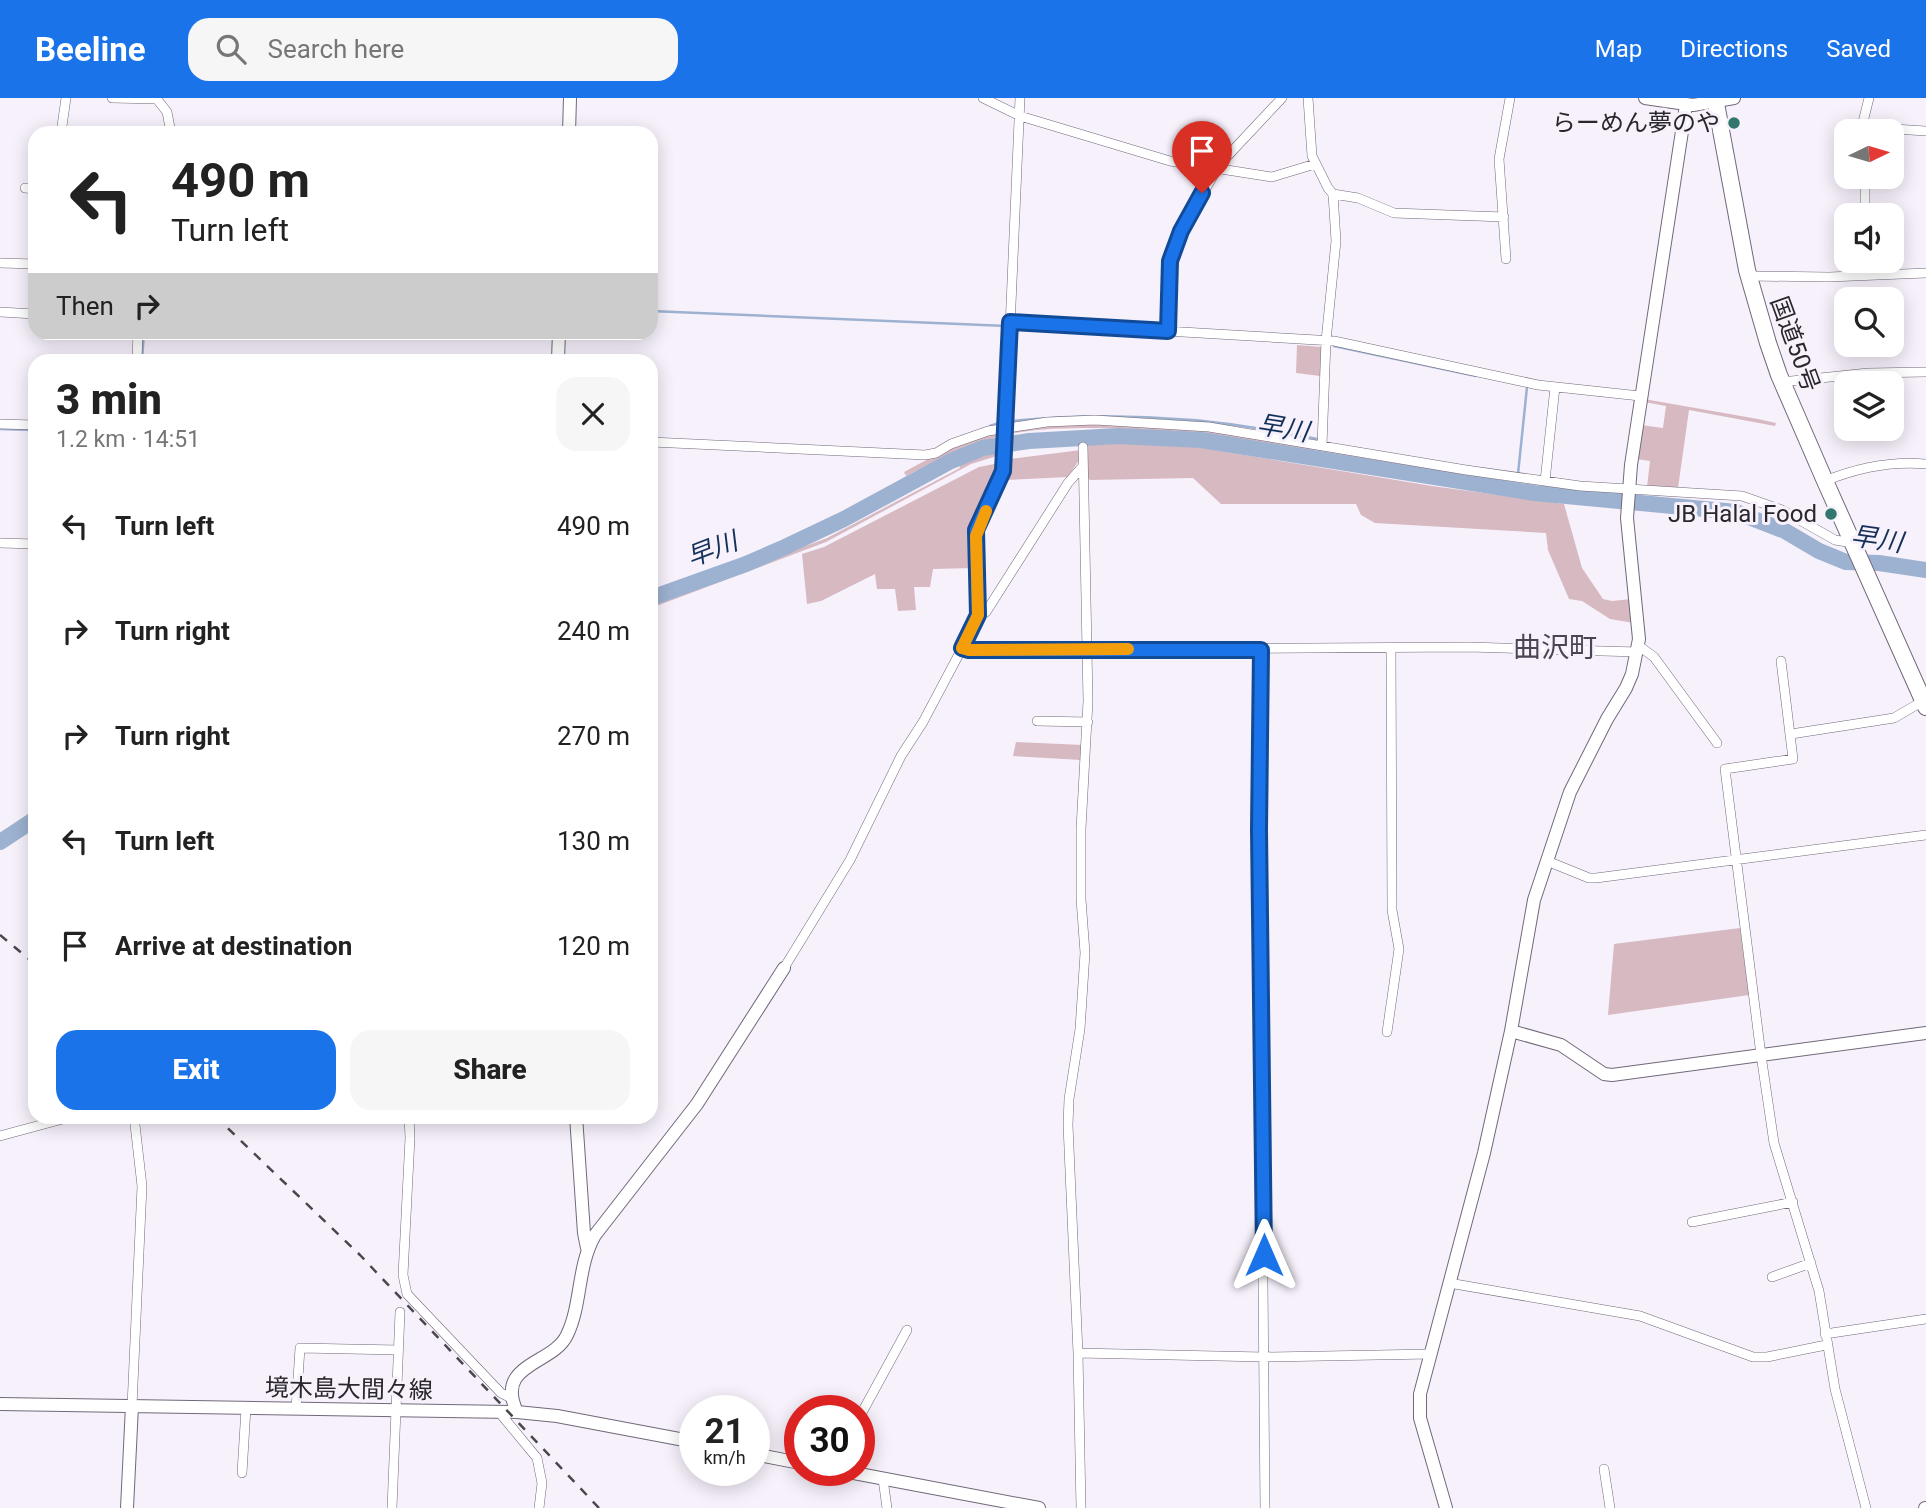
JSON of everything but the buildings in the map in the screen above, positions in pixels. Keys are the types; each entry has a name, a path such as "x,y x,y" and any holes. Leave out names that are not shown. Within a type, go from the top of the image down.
{"highway":[{"name":"国道50号","path":"1716,100 1756,306 1782,382 1924,704"}],"street":[{"path":"62,126 66,98"},
{"path":"112,98 156,99 167,112 170,126"},
{"path":"569,126 570,98"},
{"path":"983,98 1020,116 1153,157 1272,177 1315,164"},
{"path":"517,1412 512,1398 513,1386 524,1368 560,1346 568,1334 587,1248 697,1104 784,968 850,860 901,756 978,615 976,530 1001,479 1004,454 1020,98"},
{"path":"1168,331 1170,261 1181,231 1216,169 1282,98"},
{"path":"1308,98 1310,146 1315,164 1333,194 1336,241 1326,341 1322,445"},
{"path":"1506,259 1499,159 1510,98"},
{"path":"1646,98 1686,105 1734,98"},
{"path":"1864,119 1868,98"},
{"path":"1446,1508 1418,1410 1484,1153 1511,1031 1534,900 1570,792 1626,688 1639,649 1628,513 1629,491 1640,396 1686,105"},
{"path":"1904,130 1926,131"},
{"path":"1333,194 1358,198 1394,213 1504,217"},
{"path":"0,263 28,264"},
{"path":"1749,276 1818,277 1926,273"},
{"path":"0,312 28,314"},
{"path":"1010,322 1326,341 1555,387 1640,396"},
{"path":"1782,382 1868,373 1926,372"},
{"path":"1545,481 1555,387"},
{"path":"658,442 925,455 936,453 964,439 1059,421 1123,421 1209,427 1466,470 1580,486 1754,498 1782,510 1835,541 1854,545"},
{"path":"0,424 28,425"},
{"path":"1081,1508 1078,1353 1068,1125 1082,1010 1085,953 1081,899 1081,829 1088,722 1083,447"},
{"path":"1825,481 1884,465 1904,462 1926,464"},
{"path":"978,615 986,612 1068,483 1083,466"},
{"path":"0,543 28,544"},
{"path":"962,648 1645,648 1717,743"},
{"path":"1387,1032 1399,949 1392,910 1391,648"},
{"path":"1261,650 1259,830 1265,1508"},
{"path":"1781,661 1793,759 1726,769 1774,1143 1821,1301 1835,1389 1866,1508"},
{"path":"1791,734 1894,718 1924,704"},
{"path":"1037,721 1088,722"},
{"path":"1547,861 1588,878 1596,878 1926,835"},
{"path":"1511,1031 1561,1045 1604,1074 1612,1075 1926,1033"},
{"path":"0,1136 44,1124"},
{"path":"127,1508 142,1186 135,1124"},
{"path":"409,1124 404,1275 407,1294 501,1393 512,1398"},
{"path":"577,1124 587,1248"},
{"path":"1692,1223 1793,1202"},
{"path":"1772,1277 1811,1263"},
{"path":"1449,1283 1640,1317 1753,1357 1776,1356 1826,1345"},
{"path":"392,1508 400,1312"},
{"path":"1825,1334 1926,1320"},
{"path":"872,1395 907,1330"},
{"path":"296,1409 300,1348 398,1350"},
{"path":"1078,1353 1264,1357 1431,1354"},
{"name":"境木島大間々線","path":"0,1404 517,1412 558,1416 679,1439"},
{"path":"242,1473 246,1408"},
{"path":"499,1412 537,1458 542,1483 539,1508"},
{"path":"1604,1469 1610,1508"},
{"path":"875,1477 1039,1508"},
{"path":"883,1479 887,1508"}],"shaded area":[{"path":"1297,345 1322,347 1320,376 1296,373"},
{"path":"1644,399 1776,423 1775,426 1689,410 1678,488 1647,487 1650,461 1636,459 1641,425 1663,428 1666,406 1644,402"},
{"path":"1100,423 1210,430 1371,455 1371,459 1196,434 1066,428 1005,435 960,450 906,476 904,472 958,443 998,431 1001,434 1036,426"},
{"path":"1141,442 1196,447 1432,486 1564,504 1582,568 1603,599 1631,599 1634,623 1610,619 1582,601 1569,599 1548,550 1546,533 1375,523 1361,515 1356,504 1221,504 1193,478 1088,478 1085,445"},
{"path":"1081,450 1079,460 1068,477 1005,480 1009,459"},
{"path":"1000,451 1000,455 971,464 826,542 658,605 658,601 827,538 960,468 959,464"},
{"path":"999,463 998,475 973,532 974,568 933,569 930,587 914,587 916,610 898,611 895,589 877,589 875,574 821,601 807,604 802,554 824,547 979,467"},
{"path":"1016,742 1083,745 1081,760 1013,756"},
{"path":"1740,928 1749,995 1608,1015 1614,944"}],"waterway":[{"path":"658,311 1007,326"},
{"path":"142,354 143,340"},
{"path":"1334,346 1476,376"},
{"path":"1518,474 1527,387"},
{"path":"1012,421 1088,417 1165,418 1242,426 1317,439"},
{"path":"990,426 999,423"},
{"path":"0,429 28,430"},
{"name":"早川","path":"658,595 785,547 844,519 951,461 983,448 1029,441 1118,436 1201,440 1534,493 1736,512 1785,531 1819,551 1846,562 1879,563 1926,570"},
{"name":"早川","path":"1534,488 1534,493"},
{"name":"早川","path":"0,842 28,824"}],"railway":[{"path":"0,935 28,958"},
{"path":"223,1124 360,1255 599,1508"}],"slow traffic":[{"path":"986,511 976,530 978,615 962,648 1128,649"}],"place":[{"name":"らーめん夢のや","path":"1734,123"},
{"name":"JB Halal Food","path":"1831,514"}],"district":[{"name":"曲沢町","path":"1555,647"}],"route":[{"path":"1202,193 1181,231 1170,261 1168,331 1010,322 1003,471 976,530 978,615 962,648 1261,650 1259,830 1264,1255"}]}
